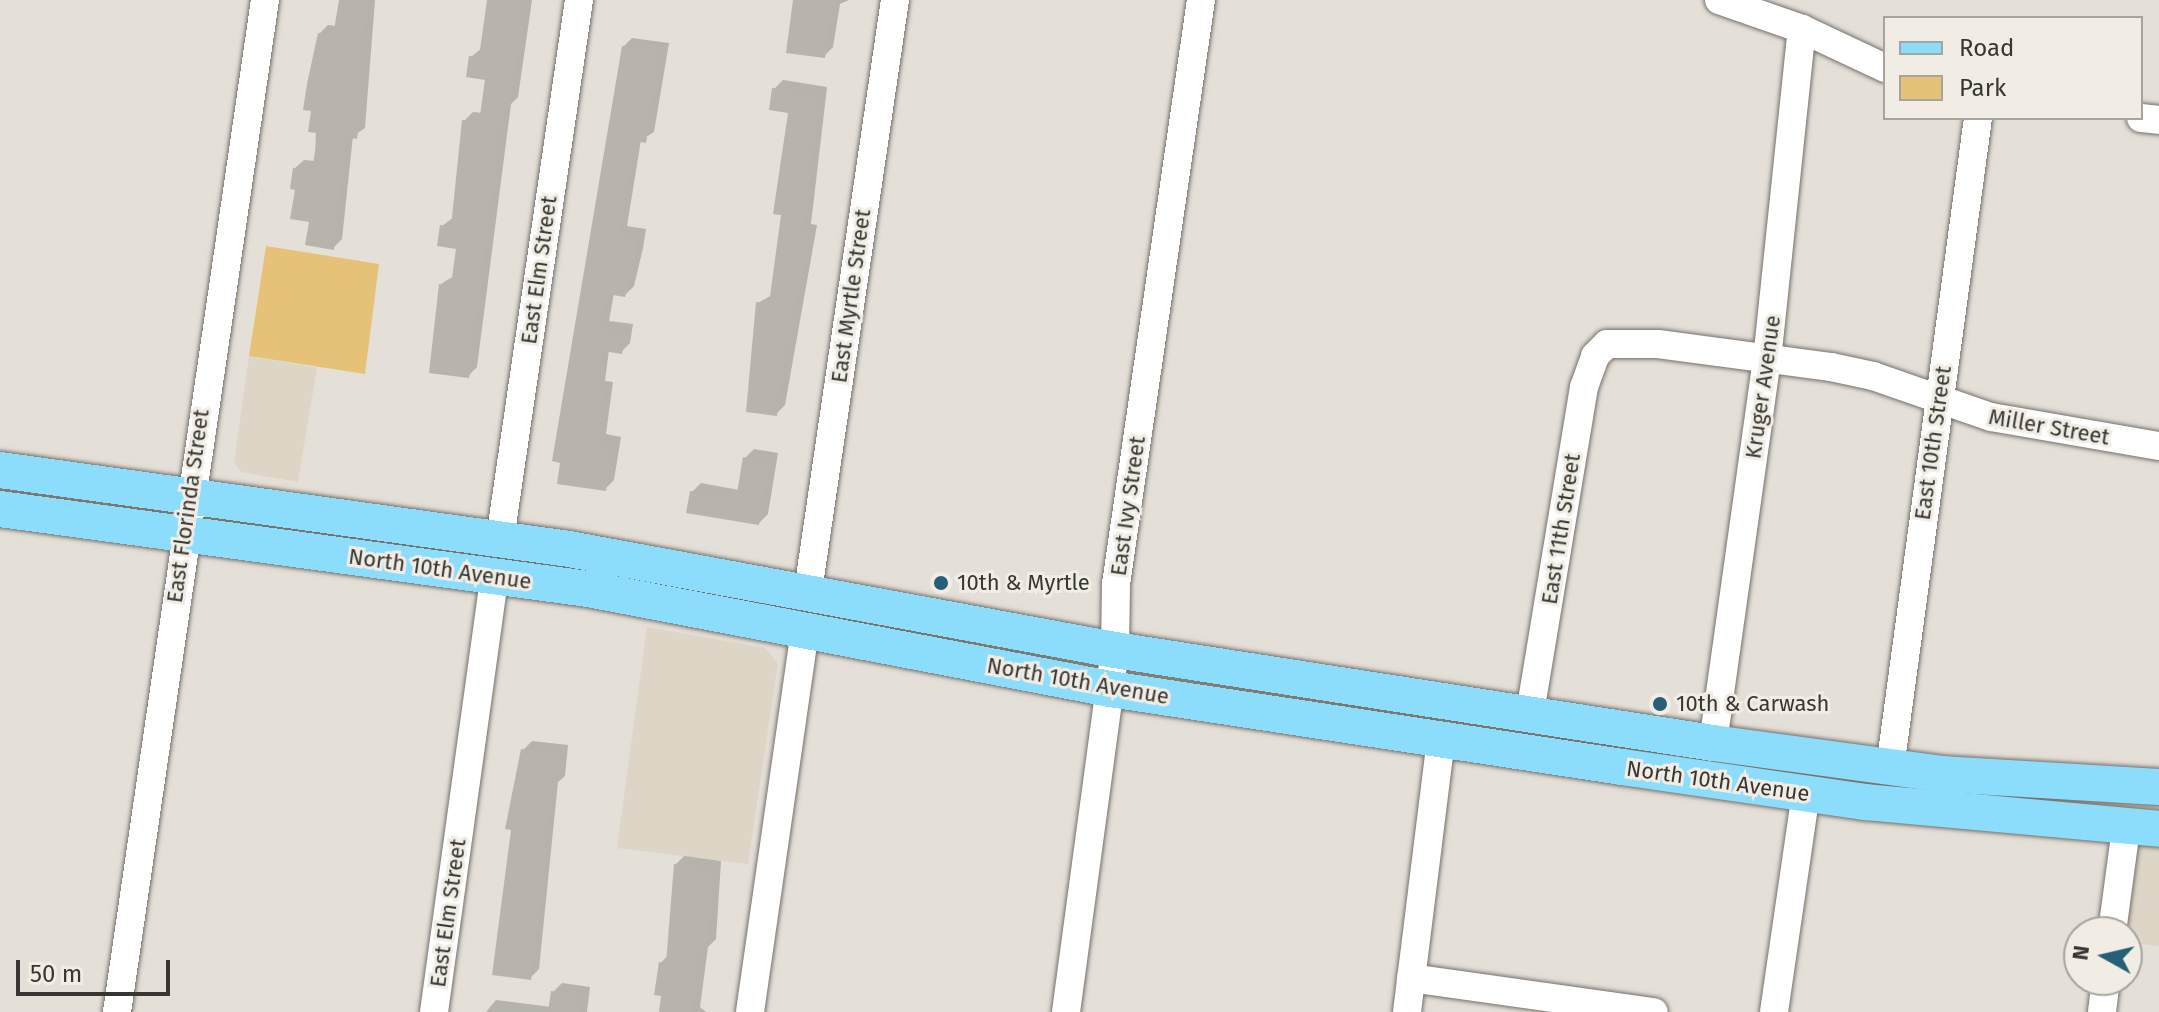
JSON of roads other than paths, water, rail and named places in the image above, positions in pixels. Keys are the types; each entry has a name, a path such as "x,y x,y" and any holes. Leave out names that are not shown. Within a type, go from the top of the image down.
{"main road":[{"name":"North 10th Avenue","path":"0,470 500,539 808,591 1115,650 1713,743 2003,780 2159,787"},
{"name":"North 10th Avenue","path":"0,509 588,589 1110,689 1547,755 1806,793 2142,828"},
{"path":"588,589 672,584 786,604 797,602 808,591"},
{"path":"805,629 821,615 832,614 913,627 968,622"},
{"path":"1547,755 1571,746 1596,745 1686,757 1713,743"},
{"path":"1806,793 1830,779 1929,790 2003,780"}],"street":[{"name":"East Florinda Street","path":"117,1012 189,497 265,0"},
{"name":"East Elm Street","path":"500,539 579,0"},
{"name":"East Myrtle Street","path":"808,591 895,0"},
{"name":"East Ivy Street","path":"1066,1012 1115,650 1116,584 1201,0"},
{"path":"1719,0 1802,29 1883,67"},
{"name":"Kruger Avenue","path":"1713,743 1767,360 1802,29"},
{"name":"East 10th Street","path":"1890,768 1978,120"},
{"name":"Miller Street","path":"1601,348 1623,341 1873,376 1940,402 1991,417 2159,446"},
{"name":"East 11th Street","path":"1530,713 1584,387 1601,348"},
{"name":"East Elm Street","path":"434,1012 494,577"},
{"path":"750,1012 805,629"},
{"path":"1407,1012 1441,739"},
{"path":"1774,1012 1806,793"},
{"path":"2117,916 2142,828"},
{"path":"1411,978 1654,1012"}],"place":[{"name":"10th & Myrtle","path":"941,583"},
{"name":"10th & Carwash","path":"1660,704"}]}
